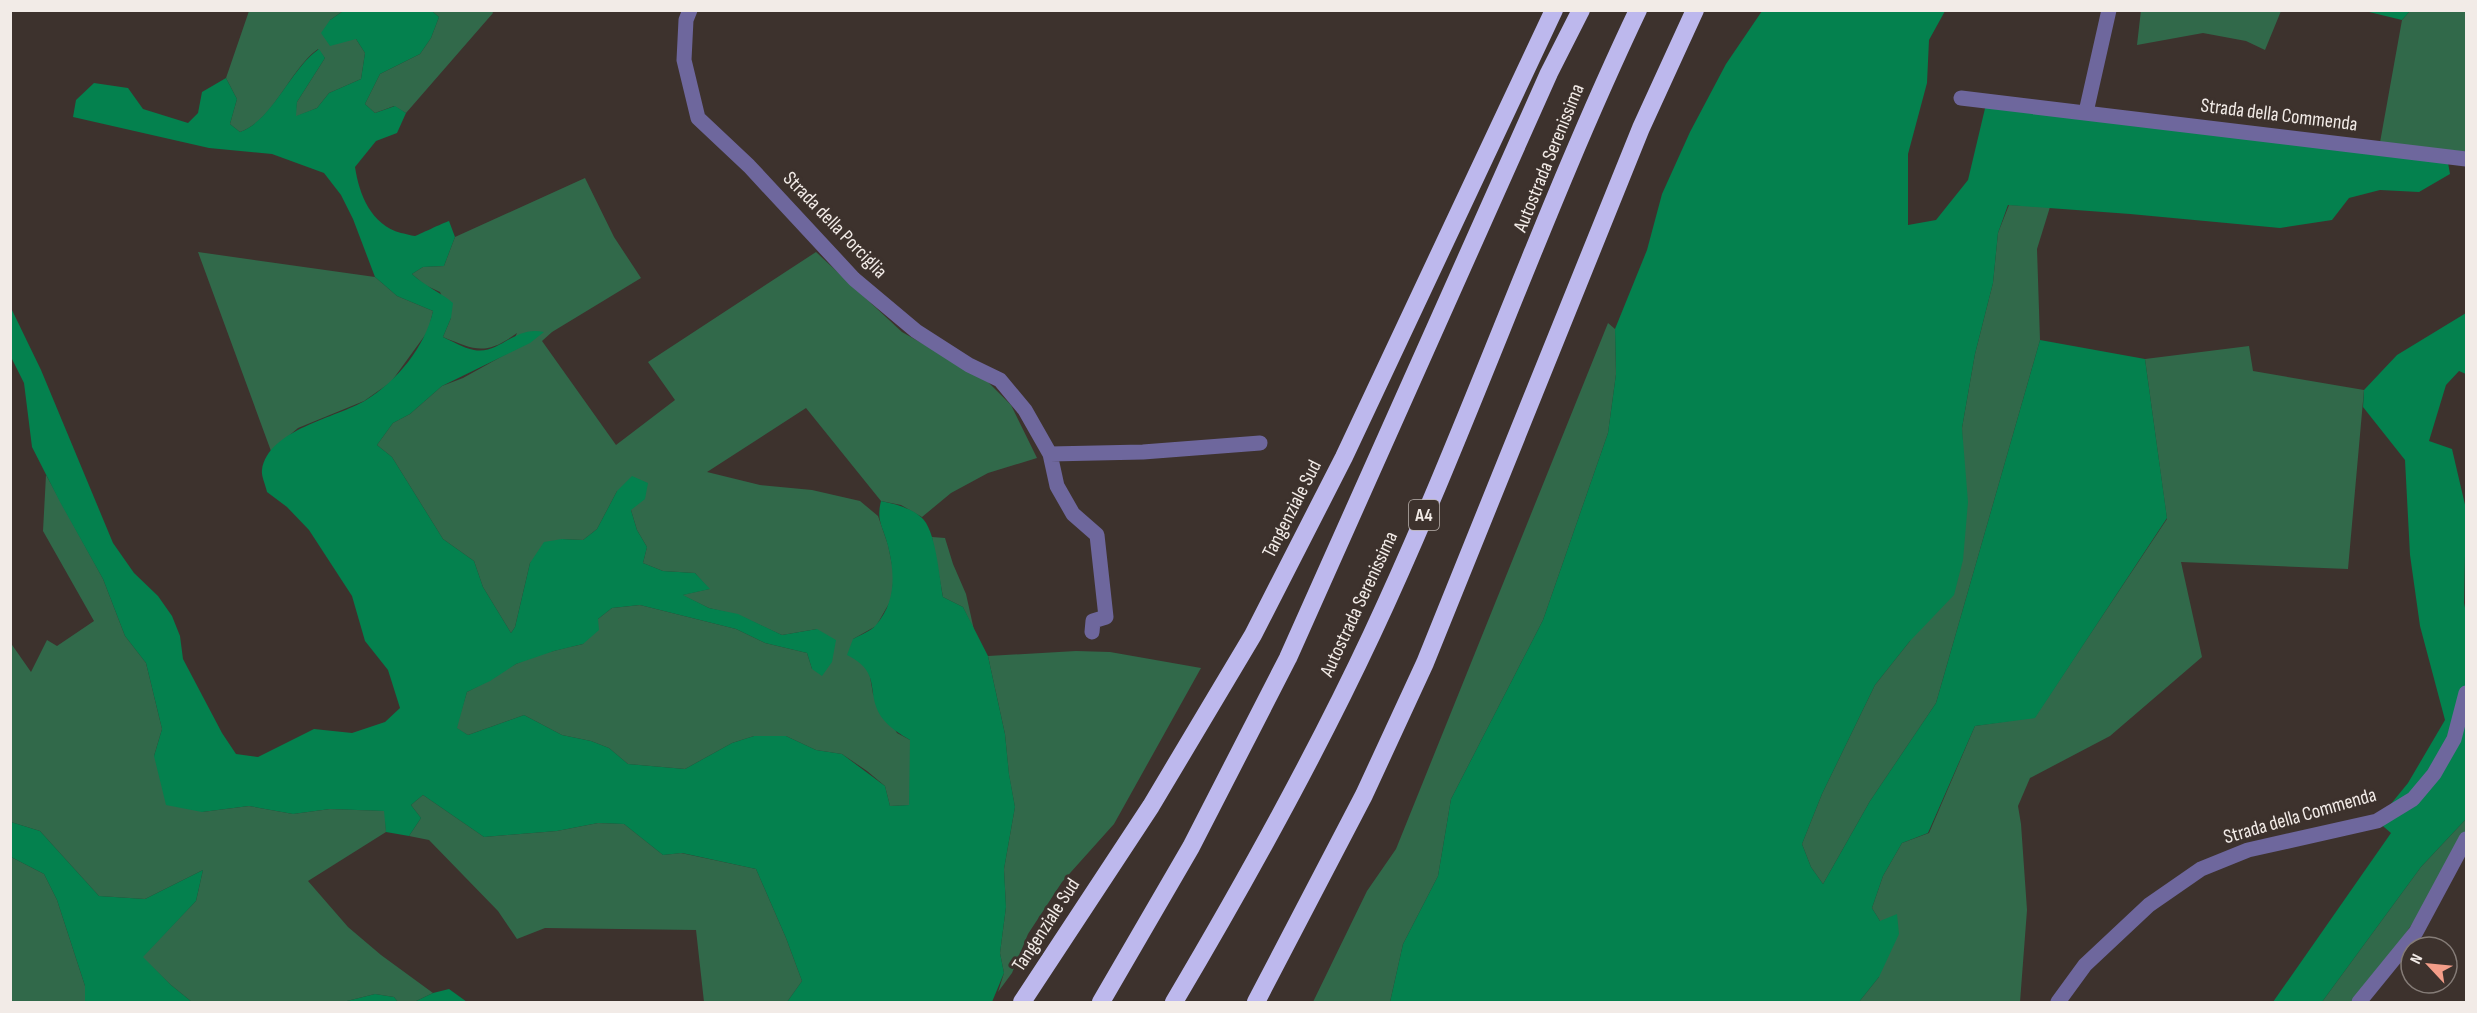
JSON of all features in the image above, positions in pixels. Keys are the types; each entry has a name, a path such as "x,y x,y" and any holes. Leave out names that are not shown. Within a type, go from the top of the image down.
{"highway":[{"name":"Tangenziale Sud","path":"1022,1002 1151,806 1253,635 1344,457 1554,10"},
{"path":"1101,1002 1191,847 1288,658 1549,73 1581,10"},
{"name":"Autostrada Serenissima","path":"1174,1002 1249,874 1311,759 1372,633 1482,381 1598,94 1638,10"},
{"path":"1256,1002 1364,795 1425,663 1641,128 1695,10"}],"street":[{"name":"Strada della Porciglia","path":"690,10 686,20 684,60 698,118 749,166 854,279 916,331 969,365 999,380 1025,410 1050,454 1057,486 1073,514 1097,536 1106,617 1093,621 1092,632"},
{"path":"2086,112 2109,10"},
{"name":"Strada della Commenda","path":"1961,98 2466,159"},
{"path":"1050,454 1143,452 1260,443"},
{"name":"Strada della Commenda","path":"2058,1002 2085,965 2148,905 2201,869 2248,850 2377,821 2414,799 2434,774 2454,739 2466,693"},
{"path":"2359,1002 2416,932 2466,839"}],"green space":[{"path":"2141,10 2281,11 2265,50 2246,41 2203,33 2137,45"},
{"path":"2410,10 2402,20 2365,11"},
{"path":"249,11 343,11 330,20 356,39 365,53 361,79 329,93 317,108 295,117 297,102 325,58 318,49 298,69 262,117 252,126 240,132 230,124 237,99 226,78"},
{"path":"343,11 432,11 439,17 431,38 420,54 380,74 365,104 375,113 395,106 406,113 397,133 376,141 355,167 363,198 368,207 374,216 391,229 415,236 449,221 455,237 444,266 423,267 412,274 453,303 451,318 443,337 466,348 483,350 524,333 544,332 530,343 442,386 410,414 393,423 377,445 392,457 443,539 474,561 483,587 511,633 515,627 530,563 544,542 562,539 583,540 597,529 617,491 632,476 648,483 645,499 631,510 637,530 647,547 643,563 663,571 695,573 710,589 683,595 709,608 738,614 782,635 817,629 836,640 832,662 822,676 812,669 807,653 765,643 736,629 640,605 612,608 598,619 599,630 583,644 516,664 490,681 467,692 457,728 468,735 524,715 562,735 591,741 609,748 628,764 685,769 732,743 754,736 786,736 816,750 842,754 885,786 890,806 909,805 910,740 883,719 878,710 866,669 847,655 853,639 876,625 883,616 890,597 893,577 888,546 880,519 881,501 912,511 921,517 930,532 943,597 963,607 988,656 1005,734 1015,807 1004,869 1006,907 1000,953 1004,973 992,1002 787,1002 802,981 756,869 682,853 663,855 624,824 598,823 557,831 484,837 423,795 411,805 421,818 409,836 386,832 384,811 330,809 293,814 249,806 202,812 166,805 154,756 162,729 146,663 125,636 103,579 32,447 24,383 11,357 11,308 41,370 113,543 134,573 158,596 172,616 180,636 183,659 222,733 236,754 258,757 314,729 352,733 385,722 400,708 388,670 365,641 352,596 309,530 287,507 267,492 262,470 267,456 277,444 305,426 366,400 399,373 424,337 433,311 397,296 375,277 353,219 341,195 324,173 272,154 209,148 73,117 76,100 94,83 128,88 143,109 188,123 198,113 202,92 226,78 237,99 230,124 240,132 252,126 262,117 299,69 319,49 325,58 297,102 296,116 317,108 329,93 361,79 365,53 356,39 330,46 321,33 330,20"},
{"path":"432,11 492,11 493,13 406,113 394,106 375,113 365,104 380,74 420,54 431,38 439,17"},
{"path":"1762,11 1945,11 1929,40 1927,83 1908,154 1908,225 1936,220 1968,180 1987,100 2447,157 2450,174 2419,192 2380,190 2349,198 2332,220 2280,228 2008,205 1998,233 1993,283 1975,354 1962,428 1968,502 1963,560 1954,595 1910,641 1875,685 1822,794 1802,844 1811,867 1823,884 1870,801 1936,703 2040,340 2145,359 2167,518 2035,718 1975,726 1928,833 1902,843 1883,876 1872,908 1880,921 1897,914 1899,934 1879,977 1859,1002 1390,1002 1403,944 1438,876 1451,799 1543,620 1608,433 1616,374 1615,329 1647,250 1662,194 1690,132 1726,64"},
{"path":"2410,11 2466,11 2466,151 2447,157 2379,148 2402,20"},
{"path":"585,178 614,237 641,278 552,332 542,341 616,445 675,400 648,362 816,252 902,332 985,379 1011,405 1037,458 988,473 951,493 922,517 901,505 881,501 806,408 707,472 760,485 812,490 860,501 878,516 888,545 894,575 891,600 876,626 853,639 859,661 869,671 873,694 897,733 910,740 910,805 890,806 885,786 842,754 816,750 786,736 754,736 732,743 685,769 628,764 609,748 591,741 562,735 524,715 468,735 456,728 467,692 524,660 583,644 598,619 612,608 640,605 736,629 765,643 807,653 812,669 817,629 782,635 738,615 709,608 682,595 709,589 695,573 663,571 643,563 647,547 637,530 631,510 617,491 597,529 583,540 562,539 530,563 515,627 511,633 483,587 474,561 443,539 392,457 377,445 393,423 410,414 442,386 463,378 508,353 517,333 488,348 472,348 443,337 451,318 440,292 425,285 412,274 423,267 444,266 455,237"},
{"path":"2009,205 2050,207 2037,249 2040,340 1936,703 1870,801 1823,884 1811,867 1802,844 1822,794 1875,685 1910,641 1963,456 1962,428 1975,354 1993,283 1998,233"},
{"path":"198,252 375,277 397,296 433,311 428,331 391,382 364,401 298,428 271,451"},
{"path":"2466,313 2466,374 2459,371 2446,385 2429,441 2452,449 2466,509 2464,603 2466,613 2466,819 2421,867 2322,1002 2273,1002 2391,833 2377,821 2408,783 2445,720 2420,626 2410,555 2405,460 2363,407 2364,390 2397,355"},
{"path":"1608,323 1615,329 1616,374 1608,433 1543,620 1451,799 1438,876 1403,944 1390,1002 1313,1002 1367,891 1396,849"},
{"path":"2249,346 2253,371 2364,390 2348,569 2181,562 2202,657 2110,736 2030,778 2018,806 2027,910 2020,1002 1859,1002 1879,977 1880,921 1872,908 1883,876 1902,843 1929,833 1975,726 2035,717 2167,519 2145,359"},
{"path":"46,475 103,579 125,636 146,663 162,729 154,756 202,812 249,806 293,814 330,809 385,811 386,832 308,881 348,927 381,955 433,993 414,1002 398,1002 394,997 375,994 343,1002 192,1002 142,957 196,901 203,870 145,899 99,896 40,831 11,822 10,642 31,672 47,640 57,646 94,621 43,531"},
{"path":"932,537 945,538 966,594 974,630 963,607 943,597"},
{"path":"1076,651 1110,652 1201,668 1114,824 1062,882 1028,934 1012,973 998,992 1004,973 1000,953 1006,907 1004,869 1015,807 1005,734 988,656"},
{"path":"423,795 484,837 557,831 598,823 624,824 663,855 681,853 756,869 802,981 787,1002 704,1002 696,930 545,928 517,939 498,911 429,840 409,836 421,818 411,805"},
{"path":"2466,819 2466,838 2442,880 2405,935 2399,935 2399,943 2359,1002 2322,1002 2421,867"},
{"path":"11,822 40,831 99,896 145,899 203,870 196,901 143,957 192,1002 85,1002 85,986 57,900 44,874 11,857"},
{"path":"11,857 44,874 57,900 85,986 85,1002 11,1001"},
{"path":"449,989 467,1002 414,1002 433,993"},
{"path":"375,994 394,997 398,1002 343,1002"}]}
